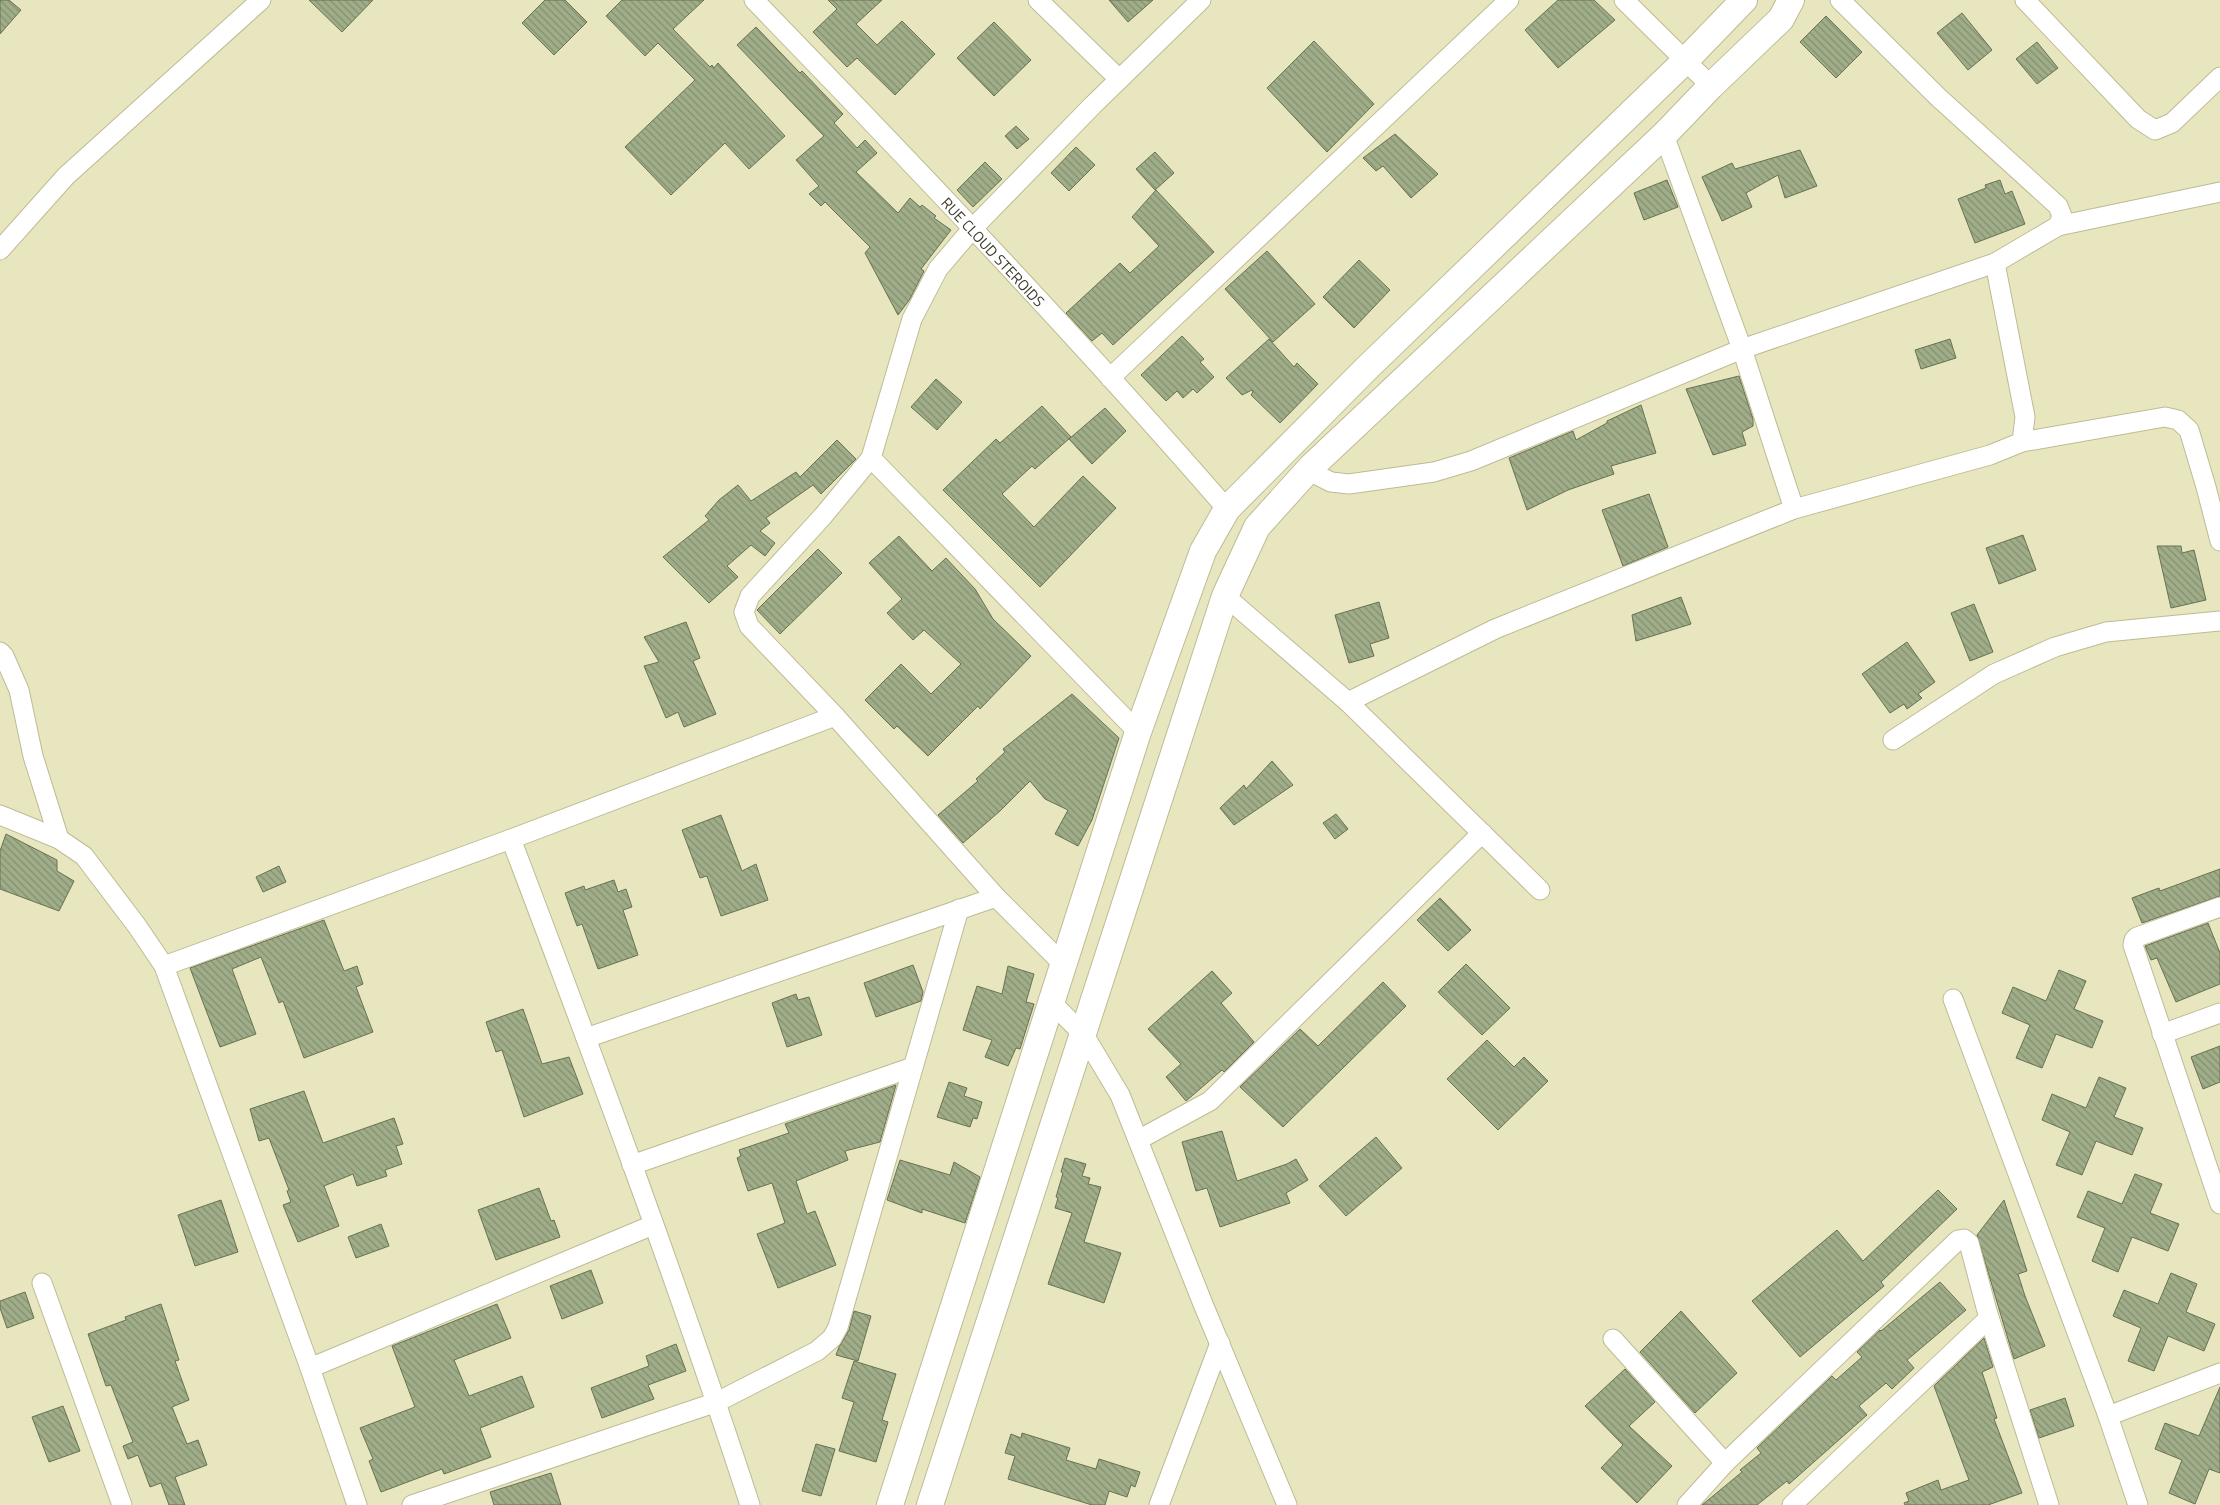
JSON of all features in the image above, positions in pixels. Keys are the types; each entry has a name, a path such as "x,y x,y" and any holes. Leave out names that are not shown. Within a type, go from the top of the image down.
{"main road":[{"path":"890,1505 1138,732 1204,551 1227,509 1366,369 1685,61 1744,0"},
{"path":"930,1505 1225,596 1257,526 1311,468 1664,135 1711,86 1781,19 1790,0"}],"street":[{"path":"0,250 66,176 261,0"},
{"name":"RUE CLOUD STEROIDS","path":"754,0 972,229 1110,378 1227,509"},
{"path":"1038,0 1119,79"},
{"path":"1064,966 996,897 835,716 749,626 744,612 750,596 823,516 871,458 912,319 938,269 972,229 1119,79 1201,0"},
{"path":"1110,378 1509,0"},
{"path":"1624,0 1711,86"},
{"path":"1840,0 1938,97 2058,206 2062,216 2058,226"},
{"path":"2025,0 2138,118 2156,130 2172,123 2220,77"},
{"path":"1664,135 1742,349 1794,509"},
{"path":"1311,468 1311,472 1332,482 1349,484 1434,472 1471,461 1742,349 1995,264 2058,226 2218,197"},
{"path":"1995,264 2025,417 2022,442"},
{"path":"1348,702 1495,628 1794,509 1990,455 2022,442 2164,417 2178,420 2189,430 2220,541"},
{"path":"871,458 1138,732"},
{"path":"1225,596 1348,702 1540,890"},
{"path":"1893,740 1994,674 2055,647 2106,632 2220,621"},
{"path":"0,652 4,656 19,690 33,756 59,839"},
{"path":"164,966 511,840 835,716"},
{"path":"0,815 59,839 84,856 137,926 164,966 310,1368 356,1505"},
{"path":"1138,1140 1210,1102 1482,833"},
{"path":"511,840 632,1165 717,1402 750,1505"},
{"path":"586,1038 996,897"},
{"path":"2219,1196 2162,1034 2134,940 2137,937 2220,907"},
{"path":"412,1505 717,1402 817,1351 832,1338 838,1327 958,909"},
{"path":"1953,999 2108,1416 2138,1505"},
{"path":"1052,1004 1084,1035 1120,1095 1287,1505"},
{"path":"2162,1034 2220,1013"},
{"path":"632,1165 913,1068"},
{"path":"310,1368 653,1224"},
{"path":"1687,1505 1725,1463 1958,1240 1964,1239 1969,1244 1989,1318 2049,1505"},
{"path":"42,1283 122,1505"},
{"path":"1792,1505 1989,1318"},
{"path":"1613,1339 1725,1463"},
{"path":"1159,1505 1220,1343"},
{"path":"2108,1416 2220,1373"}],"building":[{"path":"0,0 9,0 21,10 0,34"},
{"path":"309,0 373,0 342,32"},
{"path":"545,0 565,0 587,22 554,55 522,23"},
{"path":"622,0 704,0 673,29 710,67 712,65 714,68 718,63 785,136 749,169 725,143 671,195 625,147 695,80 658,43 645,56 606,16"},
{"path":"828,0 882,0 856,24 877,45 902,21 935,54 895,95 857,58 847,67 813,32 837,9"},
{"path":"1109,0 1153,0 1128,22"},
{"path":"1558,0 1594,0 1615,20 1558,68 1525,30"},
{"path":"1962,13 1992,50 1968,70 1937,33"},
{"path":"1826,16 1862,52 1836,78 1800,42"},
{"path":"994,22 1031,60 994,96 957,58"},
{"path":"756,27 843,114 834,123 857,148 865,140 877,153 856,172 898,213 910,198 920,207 922,205 936,216 934,218 951,230 921,269 924,271 910,299 898,315 865,253 870,247 825,202 821,206 809,194 819,186 796,160 824,136 737,45"},
{"path":"1314,41 1374,104 1327,152 1267,88"},
{"path":"2037,42 2058,68 2037,84 2016,59"},
{"path":"1016,126 1029,139 1017,149 1005,136"},
{"path":"1395,134 1438,174 1411,198 1383,166 1376,171 1363,158"},
{"path":"1076,147 1095,165 1069,191 1051,173"},
{"path":"1800,150 1817,186 1785,198 1778,175 1746,193 1752,207 1722,221 1702,177 1732,163 1735,169"},
{"path":"1155,152 1174,173 1155,190 1136,169"},
{"path":"985,162 1002,179 973,207 957,190"},
{"path":"1667,180 1678,207 1644,220 1634,193"},
{"path":"2000,180 2005,194 2012,191 2025,224 1975,243 1958,199 1986,188 1985,185"},
{"path":"1156,190 1214,252 1113,345 1102,333 1092,341 1066,313 1120,263 1130,273 1159,246 1132,217"},
{"path":"1267,251 1315,304 1273,342 1225,289"},
{"path":"1359,260 1390,290 1354,328 1323,297"},
{"path":"1182,336 1204,359 1200,362 1214,377 1197,393 1193,389 1183,398 1177,391 1166,401 1141,375"},
{"path":"1269,339 1294,367 1297,363 1318,384 1280,423 1251,395 1252,390 1242,395 1226,378"},
{"path":"1950,339 1956,358 1921,369 1915,350"},
{"path":"1739,376 1753,419 1753,426 1742,432 1746,445 1713,455 1686,389"},
{"path":"936,379 962,402 937,430 911,407"},
{"path":"1641,405 1656,453 1611,466 1614,474 1568,490 1527,510 1509,458 1573,431 1576,440 1607,423 1607,421"},
{"path":"1042,406 1071,437 1035,469 1032,466 1002,494 1034,527 1083,476 1116,508 1040,587 943,490 996,439 1000,443"},
{"path":"1105,408 1126,431 1092,464 1069,439"},
{"path":"837,440 856,459 821,494 813,485 766,518 770,523 760,531 775,543 765,556 751,545 727,566 738,577 709,603 663,557 709,520 705,516 719,500 738,485 751,501 796,472 800,477"},
{"path":"1649,494 1668,547 1623,566 1602,510"},
{"path":"2023,535 2036,570 1999,584 1986,548"},
{"path":"899,536 932,571 946,558 975,589 993,619 1031,656 980,709 978,706 928,756 897,726 894,729 865,700 901,664 931,694 961,664 924,630 913,640 887,613 902,599 869,563"},
{"path":"2157,546 2181,546 2182,553 2194,550 2206,600 2171,608"},
{"path":"818,549 842,573 780,634 757,610"},
{"path":"1681,597 1691,624 1636,641 1632,615"},
{"path":"1379,602 1389,638 1370,644 1374,656 1349,663 1335,615"},
{"path":"1974,604 1993,652 1970,661 1951,613"},
{"path":"686,622 700,658 693,661 716,714 684,727 678,712 666,718 644,666 659,662 644,637"},
{"path":"1907,642 1935,682 1918,694 1922,698 1907,709 1904,704 1890,713 1862,674"},
{"path":"1072,694 1119,738 1092,820 1078,846 1055,834 1068,810 1045,799 1030,781 1000,811 963,843 938,815 978,781 976,779 1005,752 1003,749"},
{"path":"1272,761 1293,785 1234,825 1220,808 1244,785 1246,789"},
{"path":"1336,814 1348,829 1335,839 1323,823"},
{"path":"721,815 742,871 756,864 768,900 721,916 707,876 700,878 682,830"},
{"path":"6,834 57,860 57,871 74,881 59,911 0,889 0,851"},
{"path":"279,866 286,882 263,892 256,877"},
{"path":"2220,869 2220,896 2142,923 2132,898 2159,888 2160,891"},
{"path":"614,880 618,892 626,889 632,907 623,910 638,955 598,969 582,924 577,926 565,893 584,886 585,890"},
{"path":"1440,898 1471,930 1448,951 1417,920"},
{"path":"324,920 344,971 357,966 363,984 356,987 373,1032 304,1058 283,1001 279,1003 261,957 232,969 256,1034 220,1047 190,968"},
{"path":"2208,923 2220,953 2220,984 2176,1002 2157,958 2151,960 2145,946"},
{"path":"1466,964 1510,1008 1482,1035 1438,992"},
{"path":"913,965 923,992 921,1001 876,1017 864,983"},
{"path":"1008,966 1034,974 1026,1002 1034,1004 1020,1049 1016,1048 1008,1066 985,1057 992,1040 963,1030 977,986 1002,994"},
{"path":"2059,970 2086,981 2074,1009 2103,1021 2092,1048 2056,1034 2042,1068 2016,1058 2030,1025 2002,1013 2013,987 2046,1001"},
{"path":"1212,971 1232,993 1221,1003 1254,1042 1224,1072 1222,1070 1186,1101 1166,1077 1181,1064 1148,1029"},
{"path":"1383,982 1406,1006 1283,1127 1240,1087 1300,1029 1318,1046"},
{"path":"796,994 798,1000 809,997 822,1035 787,1047 772,1003"},
{"path":"523,1009 542,1064 569,1057 583,1094 524,1117 502,1050 496,1052 486,1022"},
{"path":"1487,1040 1514,1067 1524,1057 1548,1081 1498,1130 1447,1079"},
{"path":"2220,1046 2220,1082 2203,1089 2191,1057"},
{"path":"2099,1077 2126,1088 2114,1117 2143,1128 2132,1155 2096,1141 2082,1175 2056,1165 2070,1132 2042,1120 2052,1094 2086,1108"},
{"path":"949,1082 967,1088 964,1096 982,1102 977,1119 973,1118 970,1127 937,1117"},
{"path":"896,1085 880,1142 845,1151 848,1160 796,1181 807,1214 815,1211 836,1265 778,1288 757,1234 785,1223 772,1183 748,1191 737,1158 741,1156 739,1150 789,1133 785,1124"},
{"path":"304,1091 323,1143 394,1118 403,1144 396,1146 402,1164 385,1170 387,1176 357,1186 353,1174 324,1186 339,1226 298,1242 283,1205 291,1202 287,1191 289,1190 269,1138 259,1141 250,1109"},
{"path":"1222,1131 1237,1181 1287,1164 1296,1159 1308,1180 1286,1193 1290,1203 1220,1227 1207,1188 1196,1191 1182,1142"},
{"path":"1376,1137 1402,1168 1346,1216 1319,1186"},
{"path":"1065,1158 1086,1164 1082,1176 1090,1178 1088,1184 1101,1187 1084,1242 1121,1253 1104,1303 1048,1284 1072,1213 1055,1208"},
{"path":"900,1160 950,1175 954,1162 980,1177 965,1223 922,1209 922,1213 887,1200"},
{"path":"2135,1174 2162,1184 2150,1213 2179,1224 2168,1251 2132,1237 2118,1272 2092,1261 2105,1228 2077,1217 2088,1191 2122,1204"},
{"path":"539,1188 551,1221 554,1220 560,1237 496,1260 478,1210"},
{"path":"1938,1190 1957,1209 1881,1282 1884,1286 1800,1357 1752,1301 1837,1230 1863,1261"},
{"path":"221,1200 238,1252 195,1266 178,1215"},
{"path":"2004,1200 2027,1271 2018,1274 2045,1346 2014,1359 1977,1235"},
{"path":"381,1224 389,1246 356,1258 348,1237"},
{"path":"591,1270 603,1303 562,1319 550,1286"},
{"path":"2171,1273 2197,1284 2186,1312 2215,1324 2204,1351 2168,1336 2154,1371 2128,1361 2141,1328 2113,1316 2124,1290 2158,1304"},
{"path":"1940,1282 1966,1310 1907,1360 1914,1368 1892,1389 1886,1383 1859,1406 1867,1415 1789,1484 1787,1481 1757,1505 1702,1505 1742,1472 1740,1470 1761,1453 1757,1448 1832,1376 1836,1380 1862,1357 1857,1352 1880,1330"},
{"path":"25,1292 34,1318 7,1328 0,1308 0,1301"},
{"path":"161,1304 179,1360 175,1361 189,1400 172,1407 187,1444 198,1440 207,1465 175,1477 185,1505 169,1505 161,1483 150,1487 138,1455 128,1459 123,1446 133,1442 111,1385 106,1386 88,1334 126,1320 125,1317"},
{"path":"497,1304 511,1338 454,1360 469,1396 522,1376 534,1407 480,1428 491,1457 444,1474 442,1469 381,1492 369,1461 373,1459 360,1428 415,1407 392,1346"},
{"path":"854,1311 871,1316 858,1361 836,1355 849,1330"},
{"path":"1681,1311 1737,1373 1695,1413 1640,1352"},
{"path":"1984,1338 1993,1367 1982,1372 1997,1418 1994,1419 2022,1493 1988,1505 1905,1505 1904,1503 1909,1501 1906,1493 1938,1480 1941,1490 1969,1480 1934,1386"},
{"path":"676,1344 686,1371 648,1385 654,1399 602,1418 591,1388 649,1366 646,1356"},
{"path":"854,1361 896,1374 882,1420 888,1422 876,1462 839,1451 854,1402 842,1398"},
{"path":"1625,1369 1655,1402 1629,1426 1672,1466 1637,1503 1601,1468 1623,1445 1585,1406"},
{"path":"2220,1387 2220,1473 2209,1469 2195,1504 2169,1493 2182,1460 2155,1449 2165,1423 2199,1436"},
{"path":"2065,1398 2074,1426 2039,1438 2030,1410"},
{"path":"63,1406 80,1451 49,1462 32,1417"},
{"path":"1022,1433 1070,1448 1066,1460 1096,1469 1099,1459 1140,1472 1135,1487 1131,1485 1127,1497 1109,1491 1105,1505 1092,1505 1008,1479 1015,1456 1005,1453 1011,1434 1021,1438"},
{"path":"816,1444 835,1449 821,1496 802,1491"},
{"path":"551,1473 561,1505 494,1505 490,1492"}]}
